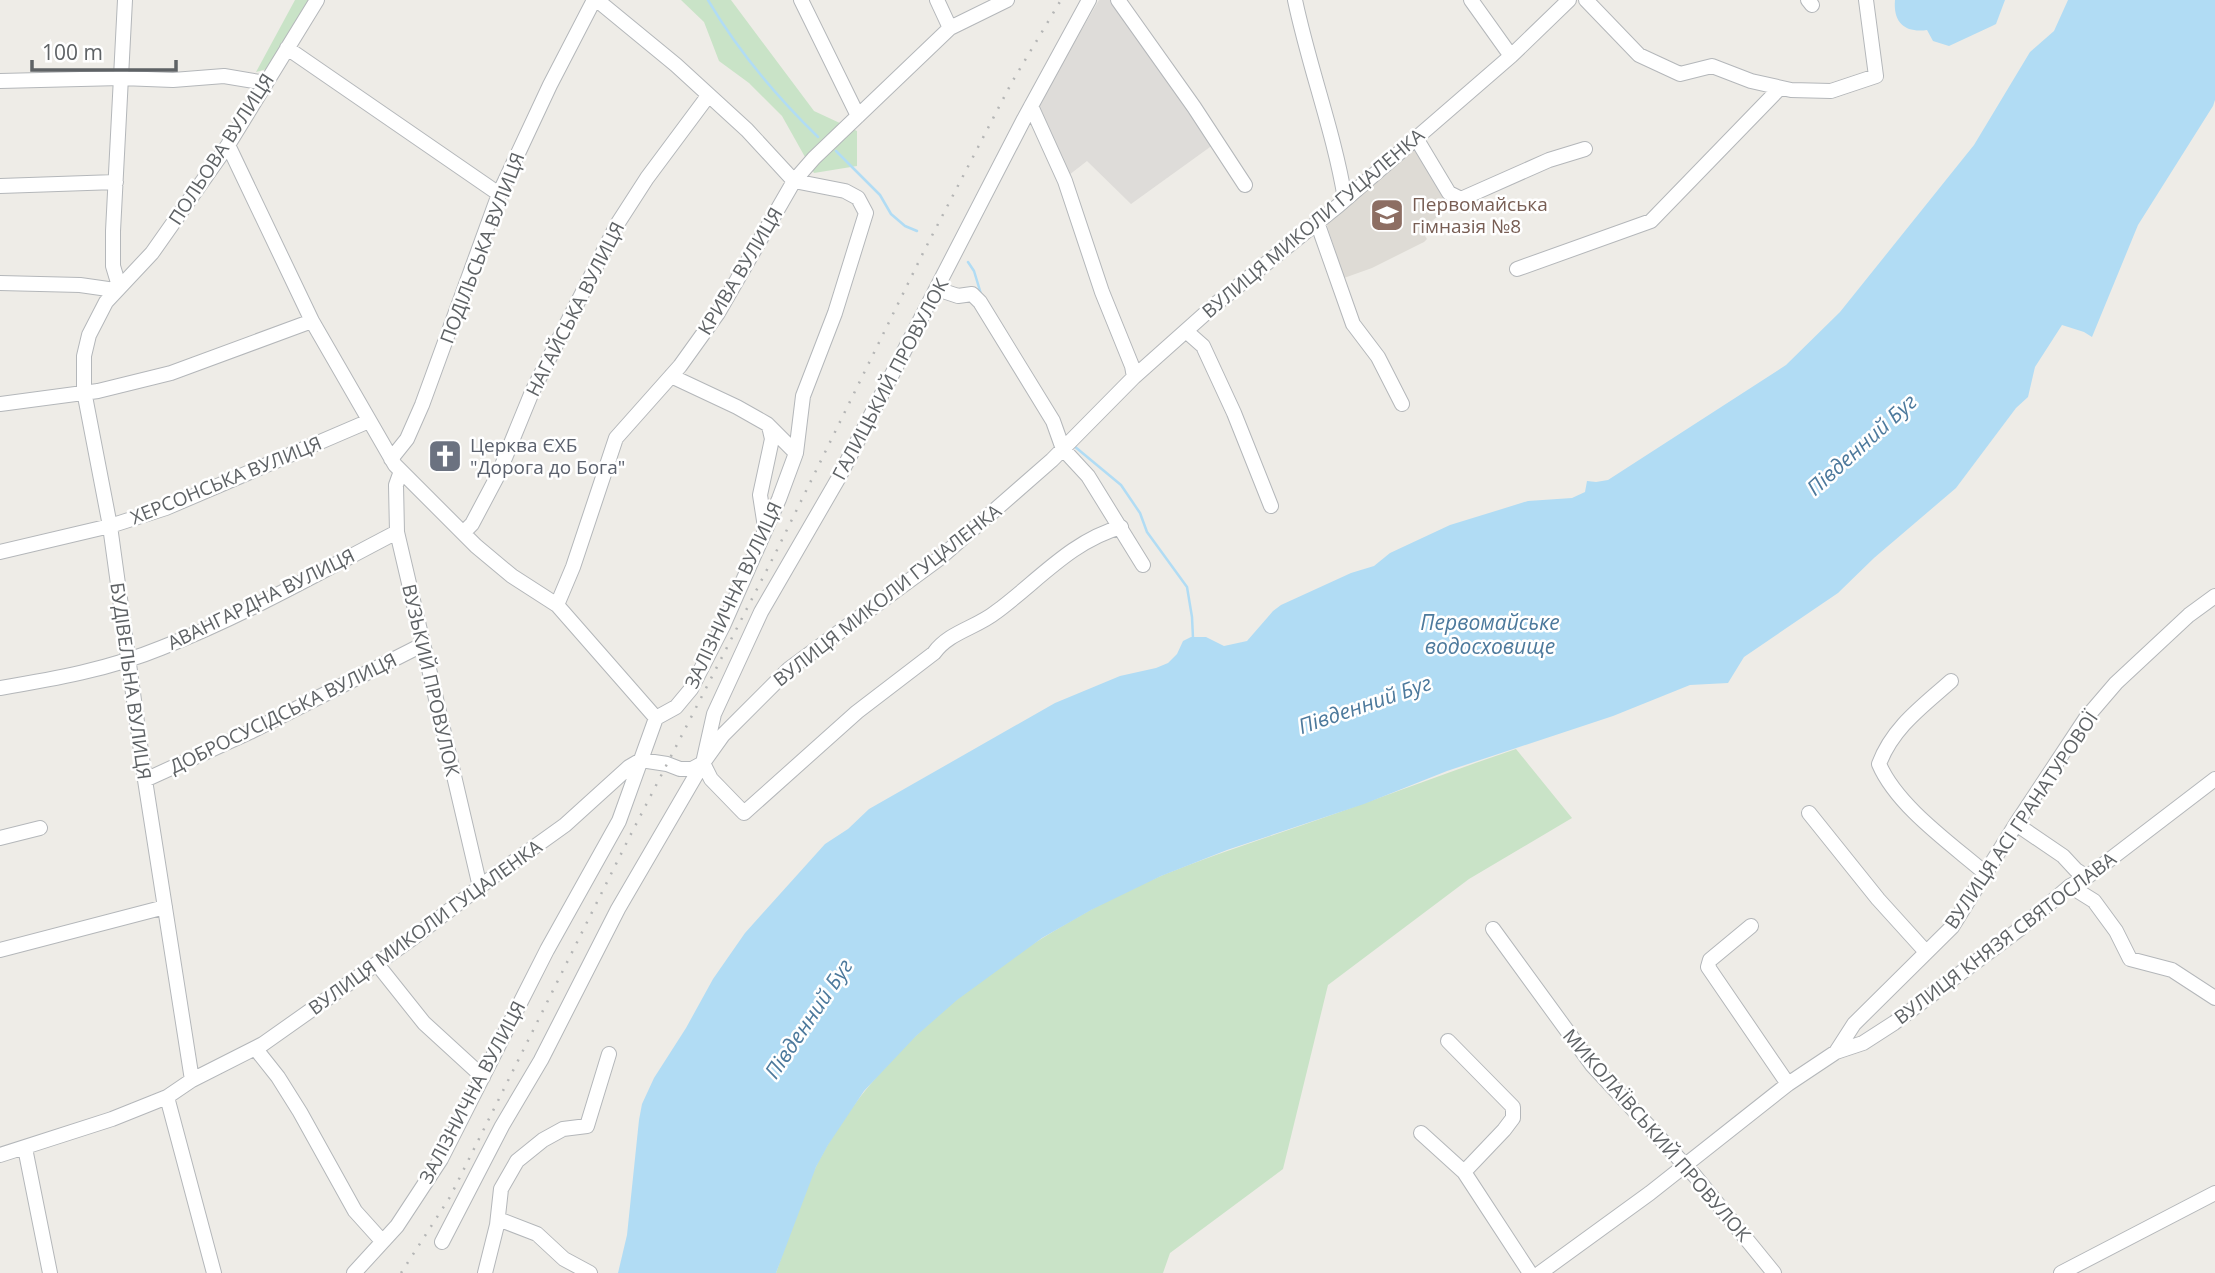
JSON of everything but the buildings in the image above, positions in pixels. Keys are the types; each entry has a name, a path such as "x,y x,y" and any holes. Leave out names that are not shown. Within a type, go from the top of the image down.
{"street":[{"path":"0,283 117,288 113,266 125,0"},
{"name":"ПОЛЬОВА ВУЛИЦЯ","path":"117,288 152,253 228,145 317,0"},
{"path":"595,0 676,65 747,130 794,181"},
{"name":"ПОДІЛЬСЬКА ВУЛИЦЯ","path":"391,459 407,439 422,405 499,194 550,85 595,0"},
{"path":"801,0 858,116"},
{"path":"937,0 950,28"},
{"name":"КРИВА ВУЛИЦЯ","path":"557,605 573,567 616,438 671,376 718,313 794,181 950,28 1007,0"},
{"name":"ГАЛИЦЬКИЙ ПРОВУЛОК","path":"703,763 714,714 761,612 838,479 1031,106 1089,0"},
{"path":"1118,0 1194,107 1244,185"},
{"path":"1295,0 1304,42 1340,166 1345,199"},
{"path":"1471,0 1511,56"},
{"name":"ВУЛИЦЯ МИКОЛИ ГУЦАЛЕНКА","path":"703,763 723,735 789,669 940,558 1063,449 1134,377 1511,56 1569,0"},
{"path":"1586,0 1639,55 1680,74 1712,66 1751,81 1780,88 1830,91 1876,76 1866,0"},
{"path":"288,48 499,194"},
{"path":"0,81 121,78 173,80 224,76 265,83"},
{"path":"1517,269 1651,221 1780,88"},
{"name":"НАГАЙСЬКА ВУЛИЦЯ","path":"463,533 472,524 498,475 532,392 618,223 647,178 708,96"},
{"path":"1031,106 1065,181 1134,377"},
{"path":"1416,138 1449,193 1461,198 1549,160 1585,149"},
{"path":"228,145 313,321 391,459 463,533 512,576 557,605 656,718"},
{"name":"ЗАЛІЗНИЧНА ВУЛИЦЯ","path":"354,1273 397,1226 441,1159 547,950 619,821 656,718 676,707 691,689 723,626 796,453 803,396 835,313 866,213 858,198 845,191 794,181"},
{"path":"0,186 116,183"},
{"path":"1317,222 1353,324 1378,357 1402,404"},
{"name":"БУДІВЕЛЬНА ВУЛИЦЯ","path":"117,288 106,302 89,335 84,356 84,391 110,527 127,660 192,1080"},
{"path":"937,289 958,296 972,294 980,302 1053,421 1063,449 1088,476 1143,565"},
{"path":"0,404 98,391 171,373 313,321"},
{"path":"1186,331 1203,346 1234,413 1271,506"},
{"path":"671,376 737,407 769,426 796,453"},
{"name":"ХЕРСОНСЬКА ВУЛИЦЯ","path":"0,552 110,527 166,508 369,421"},
{"path":"765,527 760,495 772,439 769,426"},
{"name":"ВУЗЬКИЙ ПРОВУЛОК","path":"401,471 396,485 397,532 480,887"},
{"path":"703,763 711,779 744,813 857,712 934,653 942,642 994,614 1082,542 1121,527"},
{"name":"АВАНГАРДНА ВУЛИЦЯ","path":"0,688 62,677 160,649 233,617 397,532"},
{"name":"ВУЛИЦЯ АСІ ГРАНАТУРОВОЇ","path":"1836,1052 1854,1024 1952,927 2086,718 2116,683 2189,615 2215,596"},
{"name":"ДОБРОСУСІДСЬКА ВУЛИЦЯ","path":"145,780 250,732 422,645"},
{"path":"1951,681 1889,740 1880,764 1886,780 1923,820 1985,873"},
{"path":"641,760 680,769 692,769 703,763"},
{"name":"ВУЛИЦЯ МИКОЛИ ГУЦАЛЕНКА","path":"0,1155 111,1119 167,1097 192,1080 255,1048 377,964 565,825 629,767 641,760"},
{"path":"442,1242 502,1126 541,1060 618,909 703,763"},
{"name":"ВУЛИЦЯ КНЯЗЯ СВЯТОСЛАВА","path":"1540,1273 1686,1166 1788,1084 1836,1052 1863,1043 1894,1023 2021,928 2070,886 2087,877 2215,779"},
{"name":"ВУЛИЦЯ КНЯЗЯ СВЯТОСЛАВА","path":"1809,813 1878,899 1926,953"},
{"path":"2016,824 2063,856 2087,877"},
{"path":"0,838 40,828"},
{"path":"2070,886 2094,901 2116,931 2130,959 2172,970 2215,998"},
{"path":"0,950 165,907"},
{"path":"1751,926 1710,960 1708,967 1788,1084"},
{"name":"МИКОЛАЇВСЬКИЙ ПРОВУЛОК","path":"1493,929 1592,1065 1686,1166 1774,1273"},
{"path":"377,964 424,1023 482,1077"},
{"path":"1448,1041 1513,1107 1513,1118 1504,1130 1464,1172"},
{"path":"255,1048 278,1077 300,1112 355,1211 382,1241"},
{"path":"488,1269 501,1189 517,1161 543,1140 564,1129 587,1126 609,1054"},
{"path":"167,1097 215,1273"},
{"path":"1421,1133 1464,1172 1530,1273"},
{"path":"25,1148 50,1273"},
{"path":"2061,1273 2215,1193"},
{"path":"498,1219 537,1234 564,1259 590,1273"}],"shaded area":[{"path":"1099,0 1110,0 1217,142 1131,204 1087,161 1069,175 1038,105"},
{"name":"Первомайська гімназія №8","path":"1412,148 1417,150 1440,184 1449,207 1421,230 1427,239 1424,242 1372,268 1344,278 1326,222"}],"green space":[{"path":"295,0 311,0 267,69 256,72"},
{"path":"681,0 731,0 814,111 857,131 857,166 814,173 782,116 749,83 719,61 704,22"},
{"path":"1516,749 1572,818 1469,879 1328,985 1283,1169 1170,1253 1163,1273 776,1273 811,1176 856,1102 891,1061 931,1022 974,986 1020,953 1067,923 1163,875"}],"water":[{"path":"1895,0 2005,0 1996,24 1949,46 1933,41 1927,30 1912,30 1902,25 1896,15"},
{"name":"Первомайське водосховище","path":"2068,0 2215,0 2213,106 2138,225 2092,337 2062,325 2035,367 2028,397 2016,408 1956,488 1874,558 1838,593 1744,657 1728,683 1690,685 1613,716 1447,771 1364,804 1227,850 1161,876 1091,910 1042,938 957,1000 916,1036 864,1091 816,1167 776,1273 618,1273 627,1235 639,1120 642,1104 654,1078 713,979 745,933 825,844 848,829 869,809 1055,703 1120,676 1168,663 1177,654 1183,641 1191,637 1206,637 1224,646 1247,641 1281,605 1351,573 1374,566 1390,553 1450,525 1528,501 1572,498 1585,492 1587,481 1608,480 1786,365 1840,312 1974,145 2030,52 2054,31"}],"waterway":[{"path":"708,0 758,72 818,137"},
{"path":"836,151 880,195 891,214 905,226 917,231"},
{"path":"968,262 974,271 981,294"},
{"path":"1074,446 1121,485 1140,513 1147,532 1187,587 1193,638"}],"railway":[{"path":"401,1273 450,1197 630,836 775,554 924,251 1012,82 1061,0"}],"place":[{"name":"Первомайська гімназія №8","path":"1387,215"},
{"name":"Церква ЄХБ \"Дорога до Бога\"","path":"445,456"}],"water label":[{"name":"Південний Буг","path":"1862,445"},
{"name":"Південний Буг","path":"1365,705"},
{"name":"Південний Буг","path":"809,1019"}]}
